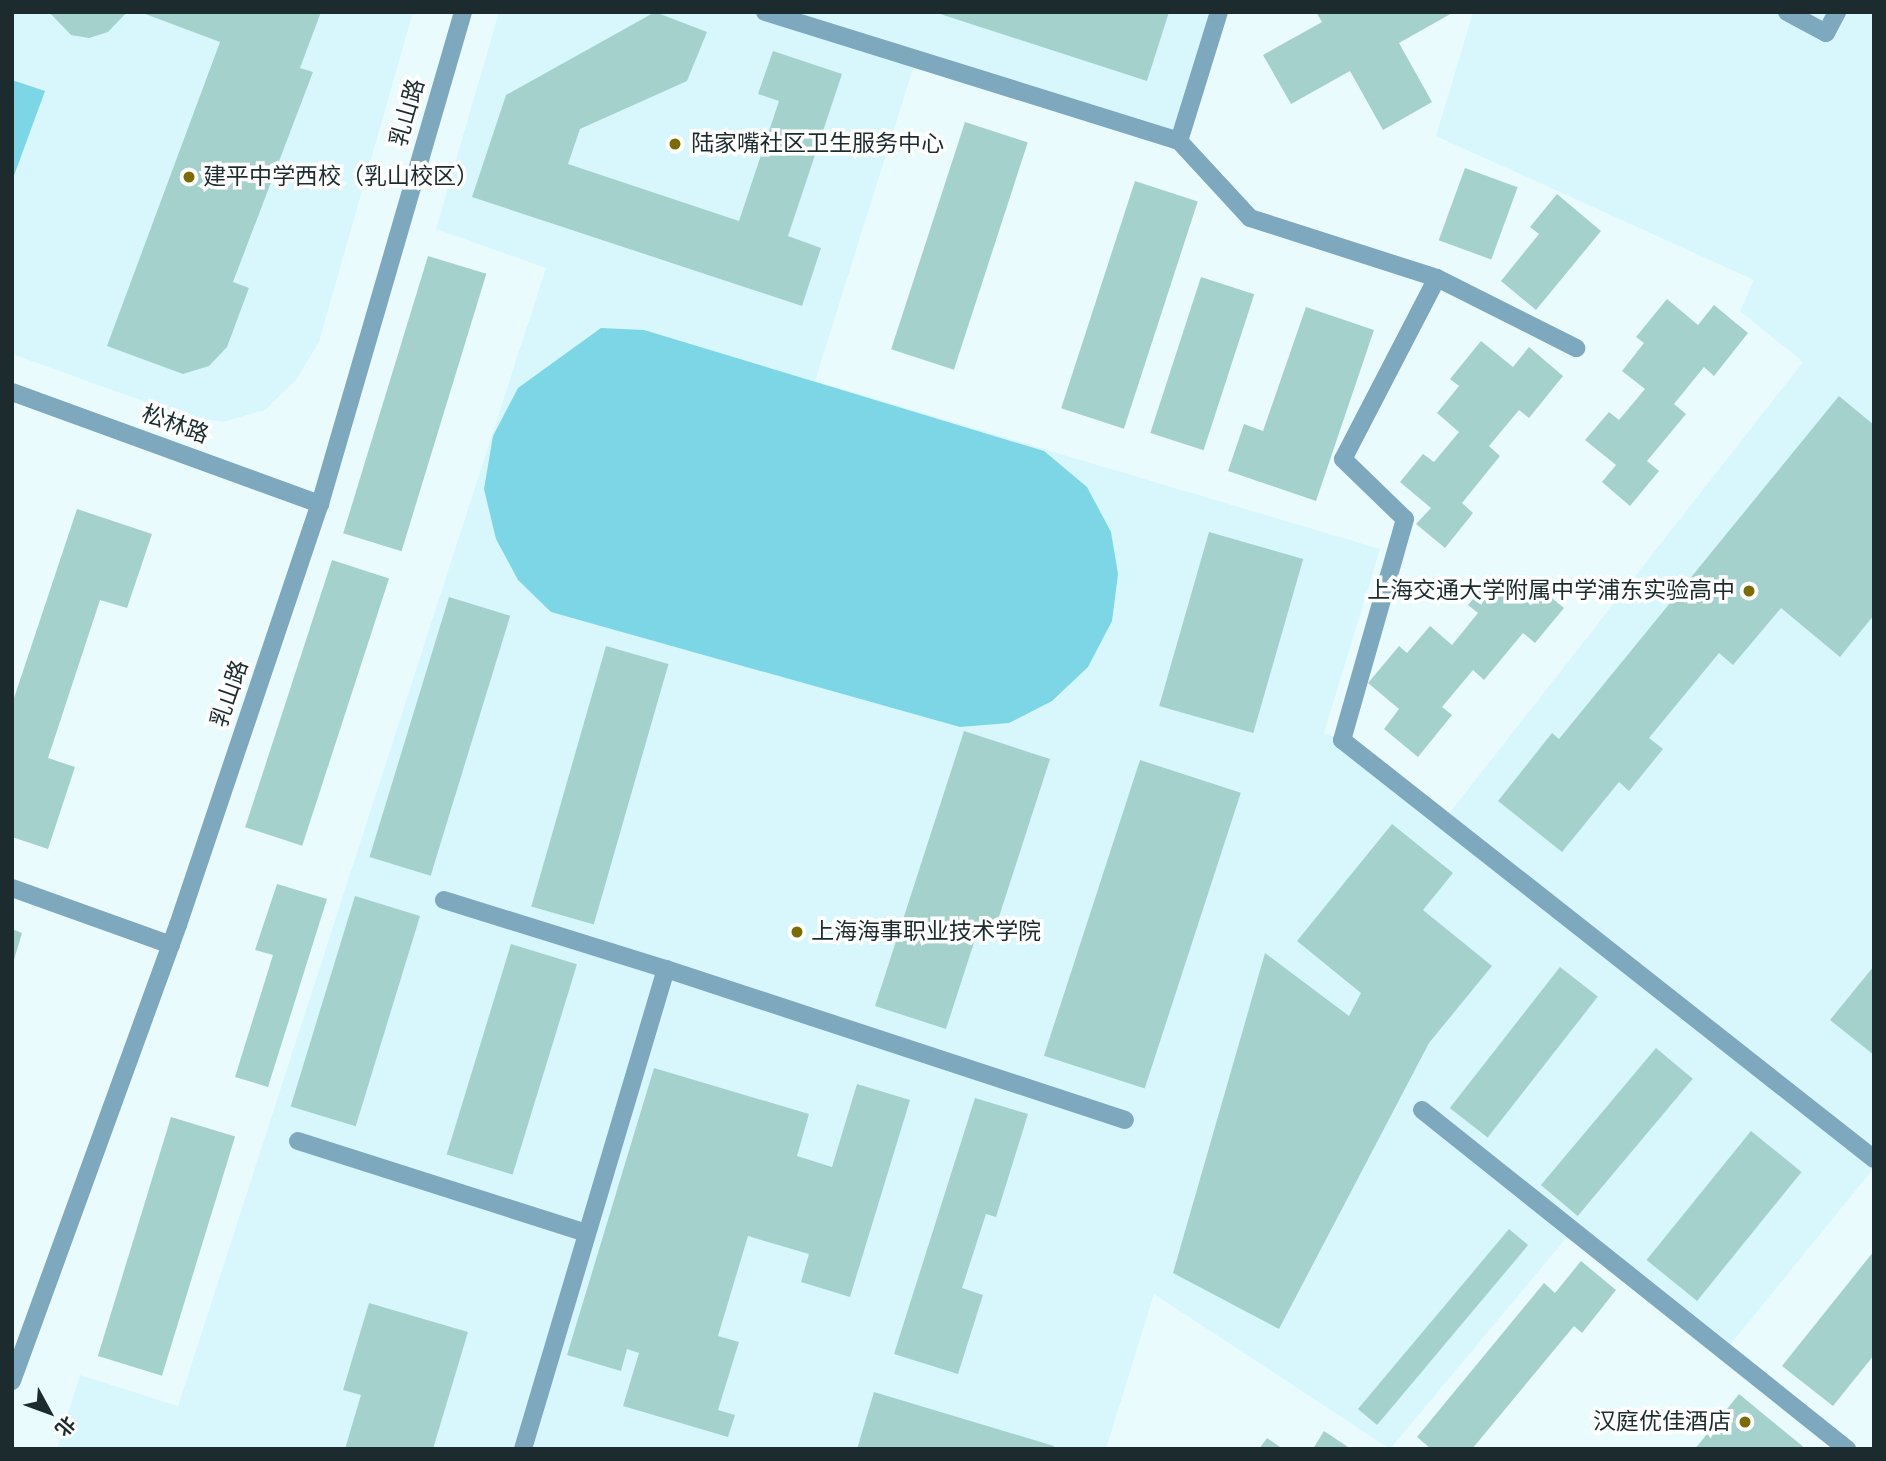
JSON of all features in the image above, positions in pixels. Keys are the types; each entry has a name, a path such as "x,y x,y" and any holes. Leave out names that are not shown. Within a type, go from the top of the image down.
{"street":[{"name":"乳山路","path":"12,1381 171,945 320,505 463,12"},
{"path":"765,12 1179,141 1250,218 1437,278 1576,348"},
{"path":"1179,141 1219,12"},
{"path":"1787,12 1826,33 1837,12"},
{"path":"1437,278 1343,458 1405,519 1342,740 1874,1159"},
{"name":"松林路","path":"12,392 320,505"},
{"path":"12,888 171,945"},
{"path":"444,900 666,969 1125,1120"},
{"path":"523,1449 666,969"},
{"path":"1422,1110 1847,1449"},
{"path":"298,1141 587,1233"}],"shaded area":[{"name":"建平中学西校（乳山校区）","path":"12,12 413,12 319,342 296,380 265,410 223,422 179,414 12,354"},
{"path":"499,12 1219,12 1179,141 916,59 815,381 1380,549 1324,733 1342,740 1444,820 1803,362 1740,311 1754,280 1436,136 1473,12 1874,12 1874,1168 1725,1351 1573,1230 1390,1449 1154,1294 1106,1449 57,1449 80,1375 178,1406 546,268 436,229"},
{"path":"12,80 45,91 12,181"},
{"path":"601,328 644,330 1044,451 1087,487 1111,532 1118,574 1112,621 1088,667 1052,701 1009,723 960,727 551,612 518,580 496,539 484,489 493,436 518,388"}],"building":[{"path":"49,12 127,12 108,32 89,38 71,35"},
{"path":"140,12 321,12 300,68 313,72 233,282 249,288 227,347 209,366 183,374 107,346 220,42"},
{"path":"655,12 707,32 687,81 580,129 568,164 739,221 779,101 758,94 773,51 842,74 788,236 821,248 802,306 472,197 506,95"},
{"path":"934,12 1169,12 1147,81"},
{"path":"1316,12 1454,12 1399,43 1432,102 1383,130 1350,71 1291,104 1263,55 1322,22"},
{"path":"965,122 1028,142 954,370 891,349"},
{"path":"1465,168 1518,187 1491,260 1439,240"},
{"path":"1135,181 1198,201 1124,429 1061,408"},
{"path":"1557,194 1601,231 1536,310 1501,281 1539,234 1530,227"},
{"path":"428,256 486,274 402,551 343,533"},
{"path":"1201,277 1254,294 1204,450 1150,433"},
{"path":"1667,299 1698,325 1714,305 1748,333 1714,376 1704,367 1674,404 1686,414 1647,461 1659,471 1630,506 1602,482 1616,465 1585,440 1609,412 1619,420 1645,389 1622,371 1644,343 1636,337"},
{"path":"1306,307 1374,330 1316,501 1228,471 1244,424 1263,431"},
{"path":"1481,341 1513,367 1529,347 1563,376 1529,418 1519,410 1489,446 1500,456 1462,503 1473,513 1445,548 1416,524 1431,508 1400,482 1423,454 1434,462 1459,432 1437,413 1459,386 1450,379"},
{"path":"1839,396 1874,425 1874,615 1840,657 1781,608 1733,665 1719,653 1649,738 1663,749 1629,791 1619,782 1562,852 1498,801 1552,733 1559,739"},
{"path":"77,509 152,534 127,608 100,600 48,758 75,767 48,849 12,837 12,704"},
{"path":"1209,532 1303,559 1253,733 1159,706"},
{"path":"332,560 389,579 302,846 245,827"},
{"path":"1491,577 1521,602 1536,585 1564,608 1535,643 1523,633 1484,680 1473,670 1442,707 1452,715 1418,757 1384,729 1399,709 1368,683 1399,646 1407,653 1430,626 1452,645 1478,613 1468,605"},
{"path":"449,597 510,616 431,876 369,857"},
{"path":"606,646 668,664 594,924 531,907"},
{"path":"964,731 1050,759 996,926 981,921 946,1029 875,1006"},
{"path":"1140,760 1241,793 1145,1089 1044,1056"},
{"path":"1392,824 1453,873 1423,910 1492,966 1429,1043 1279,1329 1173,1273 1265,953 1349,1016 1361,993 1297,941"},
{"path":"277,884 327,899 268,1087 235,1077 273,955 255,950"},
{"path":"355,896 420,916 356,1126 291,1106"},
{"path":"12,929 22,933 13,963 12,963"},
{"path":"511,944 577,964 513,1175 447,1154"},
{"path":"1874,966 1874,1055 1830,1020"},
{"path":"1560,967 1598,997 1488,1138 1450,1108"},
{"path":"1656,1048 1693,1079 1578,1216 1541,1185"},
{"path":"654,1068 809,1114 797,1156 832,1167 857,1084 910,1100 850,1297 801,1282 809,1254 748,1236 718,1336 739,1342 718,1410 735,1415 728,1437 623,1406 639,1353 627,1349 621,1371 567,1355"},
{"path":"975,1098 1028,1114 996,1217 986,1214 962,1288 983,1295 958,1374 894,1354"},
{"path":"171,1117 235,1137 162,1376 98,1356"},
{"path":"1751,1131 1802,1172 1697,1301 1647,1260"},
{"path":"1509,1229 1528,1245 1377,1425 1358,1409"},
{"path":"1874,1251 1874,1355 1833,1406 1782,1366"},
{"path":"1581,1261 1616,1290 1582,1333 1574,1326 1472,1449 1431,1449 1417,1437 1544,1283 1555,1293"},
{"path":"369,1303 468,1332 433,1449 345,1449 361,1395 343,1390"},
{"path":"874,1392 1054,1446 1053,1449 857,1449"},
{"name":"汉庭优佳酒店","path":"1739,1394 1806,1449 1695,1449"},
{"path":"1324,1431 1351,1449 1313,1449"},
{"path":"1267,1438 1283,1449 1259,1449"}],"place":[{"name":"陆家嘴社区卫生服务中心","path":"675,144"},
{"name":"建平中学西校（乳山校区）","path":"189,177"},
{"name":"上海交通大学附属中学浦东实验高中","path":"1749,591"},
{"name":"上海海事职业技术学院","path":"797,932"},
{"name":"汉庭优佳酒店","path":"1745,1422"}]}
